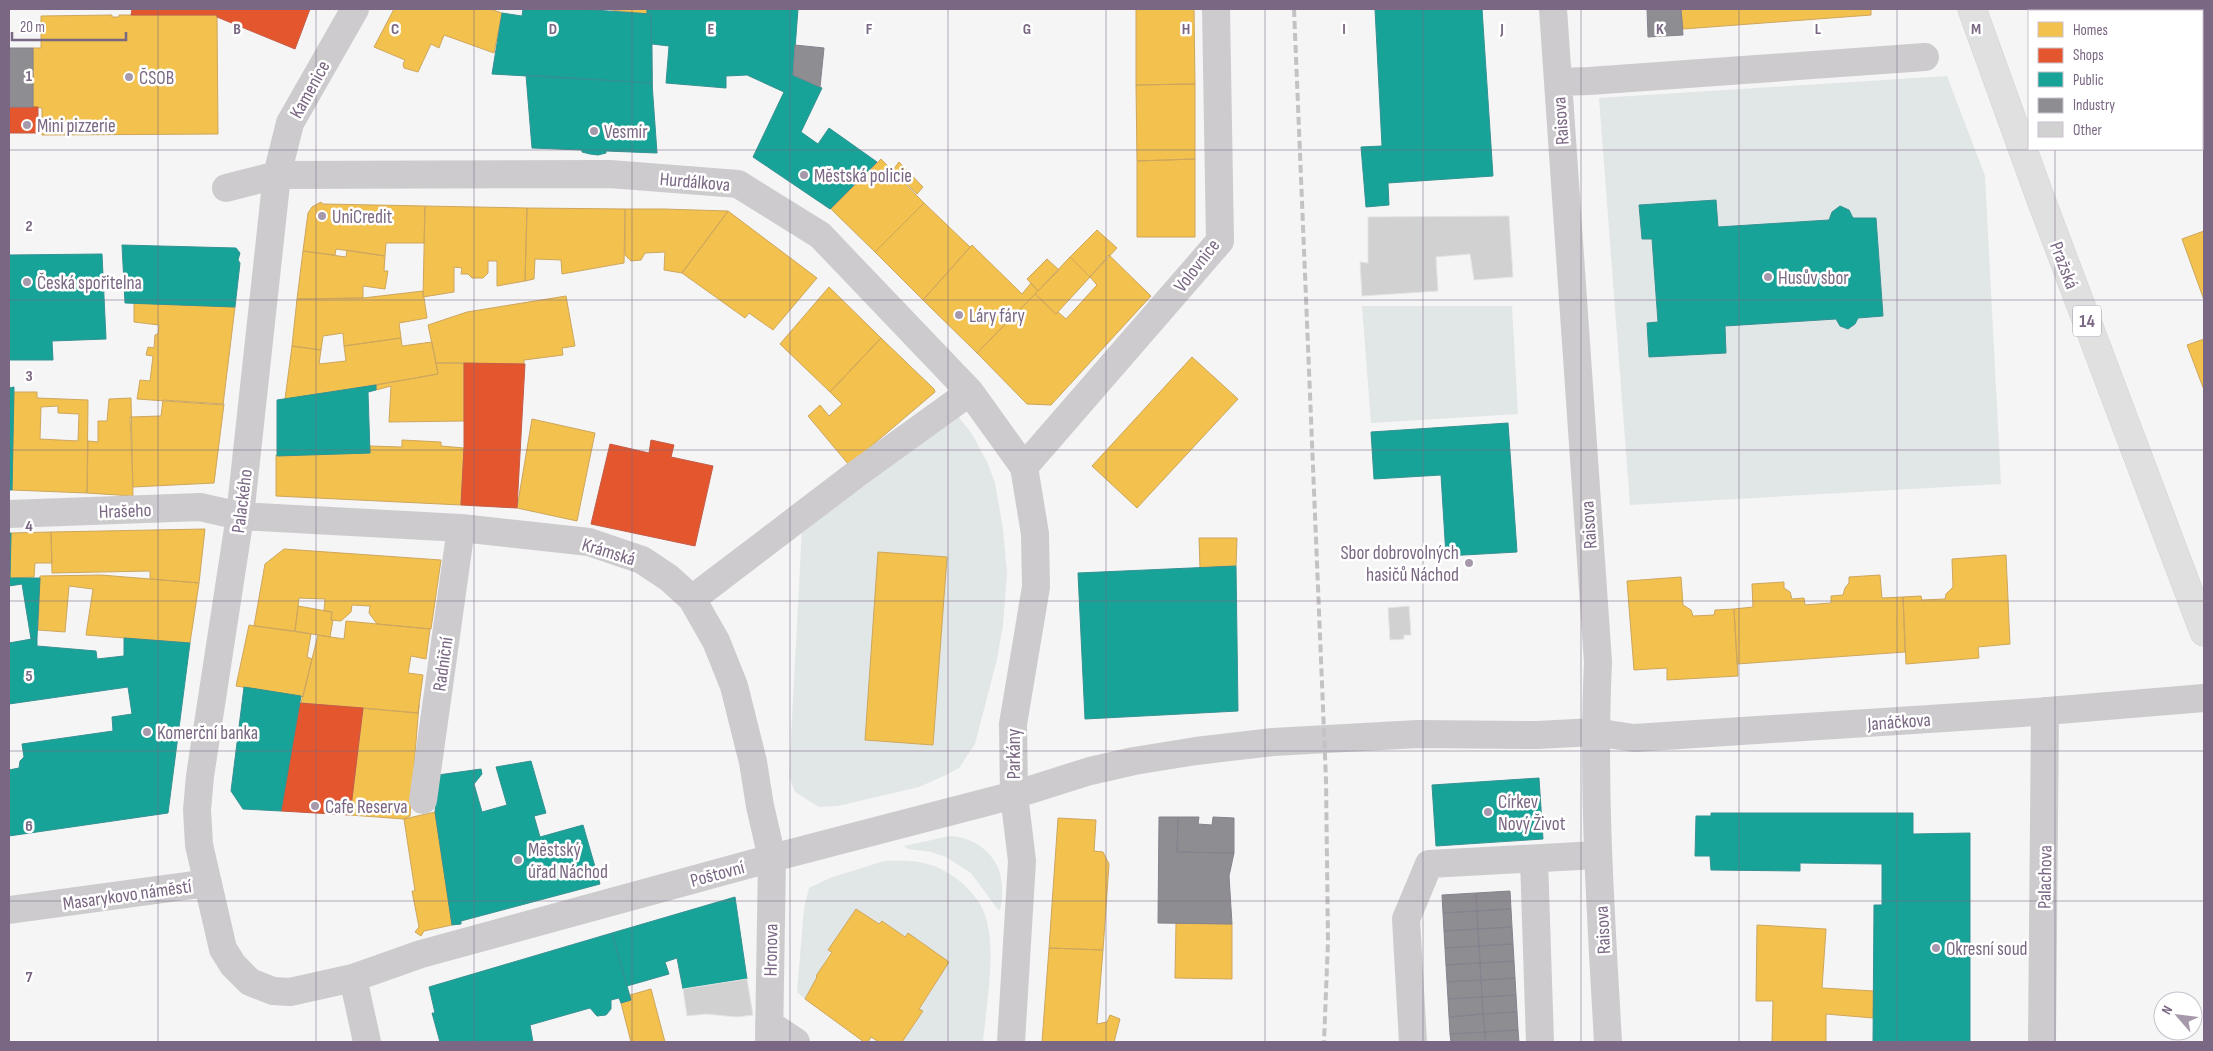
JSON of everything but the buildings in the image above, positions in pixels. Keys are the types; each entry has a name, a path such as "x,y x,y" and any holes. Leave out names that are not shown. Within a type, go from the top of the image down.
{"main road":[{"name":"Pražská","path":"1972,9 2040,197 2204,632"}],"street":[{"name":"Kamenice","path":"277,175 290,122 355,9"},
{"name":"Volovnice","path":"1024,467 1220,241 1216,9"},
{"name":"Raisova","path":"1553,9 1598,662 1594,732 1598,855 1608,1042"},
{"path":"1558,82 1589,82 1925,57"},
{"name":"Hurdálkova","path":"226,188 277,175 610,174 738,184 820,235 970,392 1024,467"},
{"name":"Palackého","path":"208,883 197,824 200,776 240,516 277,175"},
{"path":"692,599 855,475 970,392"},
{"name":"Parkány","path":"1011,1042 1022,861 1014,795 1012,748 1015,702 1028,645 1036,587 1035,534 1024,467"},
{"name":"Hrašeho","path":"9,514 200,508 240,516"},
{"name":"Krámská","path":"240,516 461,528 589,542 642,560 669,578 692,599 716,641 734,686 753,762 760,806 772,858"},
{"name":"Radniční","path":"423,800 461,528"},
{"name":"Janáčkova","path":"1014,795 1090,771 1196,751 1273,742 1418,734 1537,735 1594,732 1634,738 2045,711 2204,698"},
{"name":"Palachova","path":"2042,1042 2045,711"},
{"name":"Poštovní","path":"421,954 772,858 1014,795"},
{"path":"1413,1042 1406,919 1429,864 1598,855"},
{"name":"Hronova","path":"769,1033 772,858"},
{"path":"1534,859 1540,1042"},
{"name":"Masarykovo náměstí","path":"9,910 208,883 223,949 233,965 250,982 273,991 290,992 353,978 421,954"},
{"path":"353,978 367,1042"},
{"path":"769,1033 796,1042"}],"shaded area":[{"path":"1947,76 1985,176 2001,484 1630,505 1599,98"},
{"path":"1362,306 1512,306 1518,414 1371,423"},
{"path":"957,415 972,434 988,464 995,483 1003,529 1007,573 1003,625 997,659 975,744 959,768 919,787 838,806 819,807 795,792 789,777 802,528"},
{"path":"950,836 971,841 981,846 995,861 1002,881 1002,900 999,911 971,873 946,857 931,852 908,849 904,846"},
{"path":"884,861 918,862 941,869 966,886 980,905 985,915 990,944 990,978 983,1042 902,1042 923,1012 919,1009 935,985 908,933 905,937 882,921 879,924 856,909 816,976 805,999 797,992 804,909 809,888 830,878"}],"railway":[{"path":"1294,9 1326,780 1328,941 1324,1042"}],"place":[{"name":"ČSOB","path":"129,77"},
{"name":"Mini pizzerie","path":"27,125"},
{"name":"Vesmír","path":"594,131"},
{"name":"Městská policie","path":"804,175"},
{"name":"UniCredit","path":"322,216"},
{"name":"Husův sbor","path":"1768,277"},
{"name":"Česká spořitelna","path":"27,282"},
{"name":"Láry fáry","path":"959,315"},
{"name":"Sbor dobrovolných hasičů Náchod","path":"1469,563"},
{"name":"Komerční banka","path":"147,732"},
{"name":"Cafe Reserva","path":"315,806"},
{"name":"Církev Nový Život","path":"1488,812"},
{"name":"Městský úřad Náchod","path":"518,860"},
{"name":"Okresní soud","path":"1936,948"}]}
